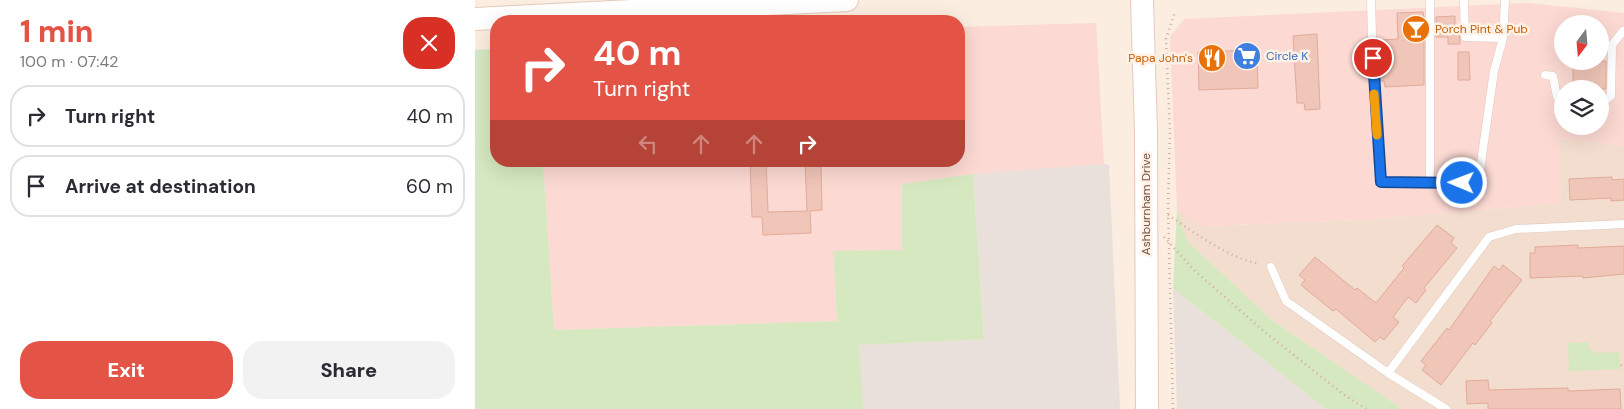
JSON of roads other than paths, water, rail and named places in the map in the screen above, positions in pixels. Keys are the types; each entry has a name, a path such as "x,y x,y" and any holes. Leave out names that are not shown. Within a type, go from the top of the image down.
{"main road":[{"path":"568,15 847,0"},
{"name":"Ashburnham Drive","path":"1142,0 1146,132 1157,216 1147,409"},
{"path":"475,20 490,19"}],"lane":[{"path":"1371,0 1373,75 1381,182 1478,184 1494,72 1503,38 1505,0"},
{"path":"1430,0 1430,183"},
{"path":"1464,0 1465,37 1503,38"},
{"path":"1609,97 1611,96 1612,45 1623,31"},
{"path":"1545,75 1553,76 1554,82"},
{"path":"1388,373 1489,237 1517,229 1624,224"},
{"path":"1271,267 1286,301 1388,373 1446,409"}],"place":[{"name":"Porch Pint & Pub","path":"1416,29"},
{"name":"Circle K","path":"1247,56"},
{"name":"Papa John's","path":"1212,58"}]}
